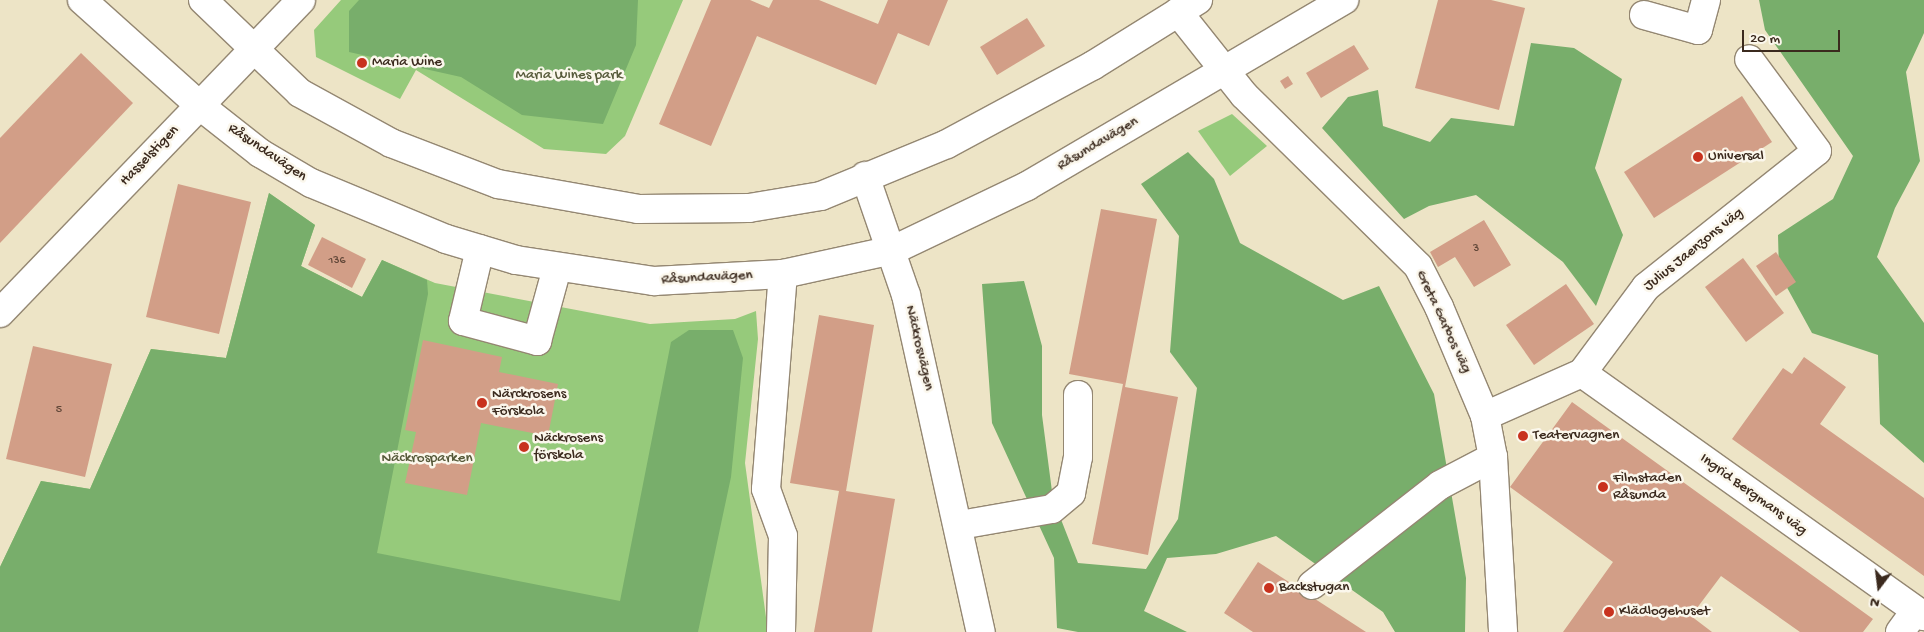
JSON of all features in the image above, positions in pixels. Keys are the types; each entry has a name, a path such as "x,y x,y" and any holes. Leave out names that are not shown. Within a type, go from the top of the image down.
{"street":[{"name":"Råsundavägen","path":"82,0 199,105 260,153 310,183 480,250 557,268 654,281 783,274 894,250 1027,186 1223,69 1344,0"},
{"path":"203,0 315,104 391,144 498,184 555,198 638,210 749,208 822,196 865,176 947,144 1092,66 1188,6"},
{"name":"Hasselstigen","path":"0,313 199,105 255,50 301,0"},
{"path":"1644,15 1698,30 1706,0"},
{"name":"Greta Garbos väg","path":"1188,6 1223,69 1418,266 1485,416 1493,457 1503,632"},
{"name":"Julius Jaenzons väg","path":"1485,416 1582,373 1646,287 1818,151 1749,59"},
{"name":"Näckrosvägen","path":"865,176 894,250 960,524 981,632"},
{"path":"480,250 463,322 537,341 557,268"},
{"path":"781,632 782,536 766,489 783,274"},
{"name":"Ingrid Bergmans väg","path":"1582,373 1913,620"},
{"path":"960,524 1052,509 1071,493 1078,457 1078,395"},
{"path":"1312,585 1440,485 1493,457"}],"green space":[{"name":"Maria Wines park","path":"341,0 683,0 625,136 606,154 544,149 416,70 400,99 316,57 314,30"},
{"name":"Maria Wines park","path":"359,0 638,0 636,45 603,124 522,115 461,77 349,52 349,11"},
{"path":"1759,0 1924,0 1924,33 1906,72 1920,161 1895,208 1877,257 1924,323 1924,463 1880,424 1878,355 1812,333 1779,273 1778,235 1833,199 1853,156 1765,30"},
{"path":"1531,43 1574,48 1622,79 1595,168 1623,235 1596,306 1563,262 1476,195 1429,206 1404,219 1322,128 1348,97 1378,90 1383,126 1430,142 1451,118 1514,126"},
{"path":"1232,114 1267,146 1230,176 1198,131"},
{"path":"1188,152 1214,179 1240,243 1343,300 1379,286 1434,394 1466,578 1465,632 1395,632 1383,612 1276,536 1216,554 1167,558 1144,611 1187,632 1078,632 1057,628 1054,558 992,423 982,284 1024,281 1042,346 1042,415 1053,499 1078,563 1146,569 1178,519 1197,388 1170,352 1179,236 1141,184"},
{"name":"Näckrosparken","path":"269,193 315,225 301,266 362,297 382,260 435,283 650,324 735,319 756,311 758,339 745,463 768,632 0,632 0,567 41,481 90,489 151,349 226,358"},
{"name":"Näckrosparken","path":"269,193 315,225 301,266 362,297 382,260 427,280 428,294 377,553 620,601 671,342 689,330 733,330 743,358 731,477 698,632 0,632 0,567 41,481 90,489 151,349 226,358"}],"building":[{"path":"711,0 750,0 769,8 773,0 819,0 878,24 888,0 948,0 929,46 898,33 876,85 757,36 711,146 659,124"},
{"path":"1438,0 1491,0 1525,8 1499,110 1415,88"},
{"path":"1027,18 1045,46 997,75 980,47"},
{"path":"1354,45 1369,69 1321,98 1306,73"},
{"path":"81,53 133,103 0,243 0,138"},
{"path":"1288,76 1293,84 1285,89 1280,81"},
{"name":"Universal","path":"1742,96 1772,142 1654,218 1624,172"},
{"path":"178,184 251,202 219,334 146,317"},
{"path":"1101,209 1157,219 1125,387 1178,397 1148,555 1092,544 1123,384 1069,374"},
{"path":"1484,220 1511,265 1474,287 1455,257 1438,267 1430,252"},
{"path":"322,237 366,259 352,288 308,265"},
{"path":"1776,252 1796,282 1776,296 1756,266"},
{"path":"1743,258 1784,313 1746,342 1705,287"},
{"path":"1566,284 1594,324 1534,365 1506,325"},
{"path":"819,315 874,325 846,491 895,499 872,632 814,632 839,491 790,483"},
{"name":"Närckrosens Förskola","path":"423,340 502,357 499,372 558,384 548,436 481,423 467,495 405,483 416,432 405,430"},
{"path":"33,346 112,364 85,477 6,459"},
{"path":"1804,357 1846,387 1820,424 1924,498 1924,576 1732,439 1783,368 1792,374"},
{"path":"1572,402 1873,619 1863,632 1800,632 1721,576 1691,616 1712,632 1563,632 1613,562 1510,487"},
{"name":"Backstugan","path":"1258,562 1366,632 1253,632 1224,613"}],"place":[{"name":"Maria Wine","path":"362,63"},
{"name":"Universal","path":"1698,157"},
{"name":"Närckrosens Förskola","path":"482,403"},
{"name":"Teatervagnen","path":"1523,436"},
{"name":"Näckrosens förskola","path":"524,447"},
{"name":"Filmstaden Råsunda","path":"1603,487"},
{"name":"Backstugan","path":"1269,588"},
{"name":"Klädlogehuset","path":"1609,612"}]}
